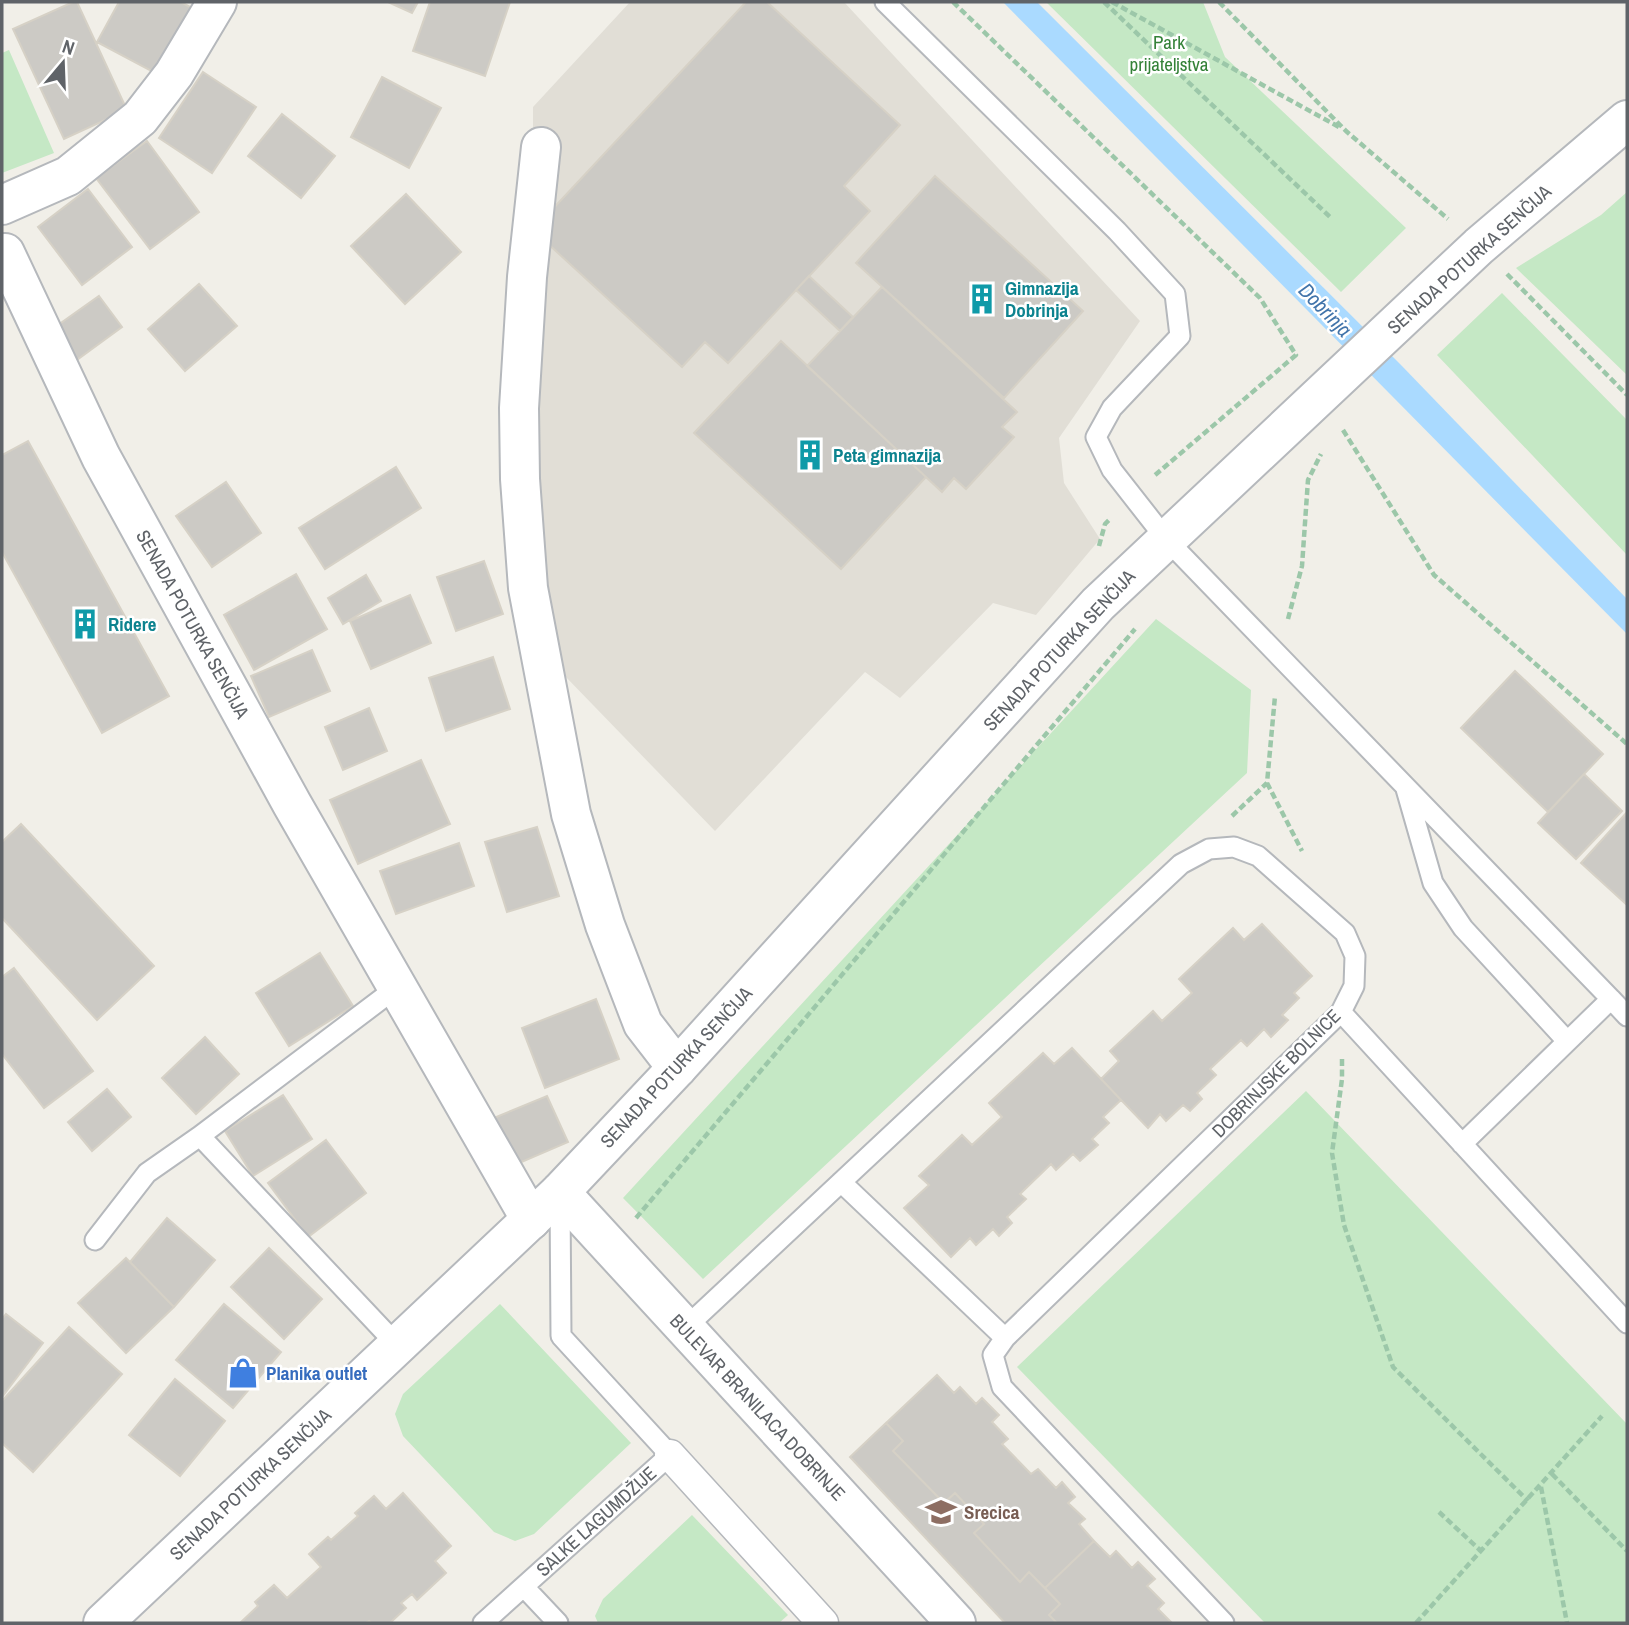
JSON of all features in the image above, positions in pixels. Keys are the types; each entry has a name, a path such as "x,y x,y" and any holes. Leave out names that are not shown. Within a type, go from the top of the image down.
{"street":[{"path":"2,205 68,176 140,118 174,74 217,2"},
{"name":"SENADA POTURKA SENČIJA","path":"103,1623 560,1192 677,1068 1098,604 1452,271 1627,120"},
{"path":"541,147 527,277 519,408 520,479 528,588 571,814 601,913 643,1024 677,1068"},
{"name":"SENADA POTURKA SENČIJA","path":"3,251 101,457 285,792 531,1220"},
{"name":"BULEVAR BRANILACA DOBRINJE","path":"560,1192 956,1623"},
{"path":"670,1455 818,1621"}],"lane":[{"path":"885,2 1117,231 1175,293 1180,336 1112,408 1096,437 1112,470 1166,539 1627,1016"},
{"path":"1405,785 1433,883 1463,928 1567,1041"},
{"name":"DOBRINJSKE BOLNICE","path":"685,1328 1181,864 1209,849 1234,848 1258,856 1345,933 1355,956 1354,986 1341,1012 1005,1338"},
{"path":"95,1240 147,1173 396,988"},
{"path":"1462,1144 1611,999"},
{"path":"1341,1012 1627,1323"},
{"path":"200,1136 398,1346"},
{"path":"841,1182 1005,1338 993,1355 1002,1387 1224,1623"},
{"name":"SALKE LAGUMDŽIJE","path":"483,1623 670,1455 561,1336 560,1192"},
{"path":"524,1587 558,1623"}],"path":[{"path":"1104,2 1330,217"},
{"path":"1112,2 1346,131"},
{"path":"1219,2 1346,131 1448,219"},
{"path":"1501,269 1627,395"},
{"path":"1343,430 1434,575 1627,744"},
{"path":"611,1247 1136,629"},
{"path":"1341,1012 1342,1079 1332,1153 1344,1225 1392,1367 1528,1501"},
{"path":"1416,1623 1602,1416"},
{"path":"1552,1474 1627,1551"},
{"path":"1541,1486 1567,1623"},
{"path":"1439,1513 1482,1552"}],"shaded area":[{"path":"630,2 844,2 1140,321 1059,438 1064,483 1100,539 1036,615 993,603 900,698 865,672 715,831 533,643 533,107"}],"green space":[{"name":"Park prijateljstva","path":"1046,2 1203,2 1225,57 1406,228 1341,292"},
{"path":"9,50 54,153 2,173 2,53"},
{"path":"1627,192 1627,375 1516,268 1601,215"},
{"path":"1502,293 1627,420 1627,555 1437,355"},
{"path":"1156,619 1251,690 1247,773 703,1279 623,1198"},
{"path":"1306,1091 1627,1424 1627,1623 1265,1623 1017,1367"},
{"path":"500,1304 631,1443 534,1534 515,1541 494,1532 403,1436 395,1414 403,1394"},
{"path":"692,1515 788,1615 779,1623 598,1623 595,1616 603,1599"}],"water":[{"name":"Dobrinja","path":"1003,2 1037,2 1401,365 1627,599 1627,634"}],"building":[{"path":"77,2 127,110 64,139 13,29"},
{"path":"119,2 181,2 192,8 157,74 97,42"},
{"path":"388,2 418,2 412,13"},
{"path":"430,2 510,2 485,76 413,51"},
{"path":"746,2 767,2 900,125 844,186 870,211 728,363 705,342 682,367 533,230"},
{"path":"203,72 256,107 212,173 159,138"},
{"path":"382,77 441,108 409,168 351,137"},
{"path":"282,114 335,156 301,198 248,156"},
{"path":"147,141 199,212 150,249 96,178"},
{"name":"Gimnazija Dobrinja","path":"935,176 1083,311 1004,398 856,263"},
{"path":"88,189 132,247 82,285 38,227"},
{"path":"406,194 461,252 405,304 351,246"},
{"path":"809,276 853,317 840,331 796,290"},
{"path":"199,284 237,326 185,371 148,329"},
{"path":"882,287 1017,412 1002,427 1014,437 966,489 954,478 942,492 807,366"},
{"path":"99,296 122,327 74,362 51,330"},
{"name":"Peta gimnazija","path":"781,341 926,477 841,569 694,433"},
{"name":"Ridere","path":"28,441 169,696 102,733 2,552 2,455"},
{"path":"396,467 421,508 325,569 299,528"},
{"path":"226,482 261,533 212,567 176,516"},
{"path":"484,561 503,614 456,631 437,577"},
{"path":"296,574 327,629 254,670 224,615"},
{"path":"366,575 381,601 343,624 328,598"},
{"path":"410,595 431,643 371,669 350,621"},
{"path":"312,650 330,691 269,717 251,676"},
{"path":"493,657 510,709 446,731 429,678"},
{"path":"1515,671 1603,754 1548,812 1461,728"},
{"path":"369,708 387,751 343,770 325,727"},
{"path":"421,760 450,824 358,864 330,800"},
{"path":"1584,774 1622,811 1576,859 1538,823"},
{"path":"1627,812 1627,905 1581,863"},
{"path":"21,824 154,966 97,1020 2,918 2,842"},
{"path":"537,827 559,896 507,912 485,842"},
{"path":"459,843 474,886 396,914 380,871"},
{"path":"1262,924 1312,976 1294,993 1299,998 1282,1015 1288,1020 1271,1037 1264,1029 1247,1046 1241,1040 1210,1069 1216,1075 1197,1093 1202,1099 1190,1111 1183,1105 1166,1121 1160,1114 1148,1128 1101,1079 1119,1061 1110,1051 1153,1011 1162,1021 1192,993 1179,979 1233,928 1244,940"},
{"path":"320,953 353,1006 289,1046 256,993"},
{"path":"14,968 93,1071 44,1108 2,1054 2,977"},
{"path":"596,999 619,1059 545,1088 522,1028"},
{"path":"205,1037 239,1074 196,1114 162,1078"},
{"path":"1072,1048 1121,1100 1103,1117 1109,1123 1092,1139 1098,1145 1080,1161 1073,1154 1056,1170 1051,1164 1020,1194 1026,1199 1007,1217 1012,1223 999,1236 993,1229 976,1245 970,1238 951,1257 904,1208 929,1185 919,1176 962,1135 972,1145 1002,1117 989,1103 1043,1053 1054,1064"},
{"path":"107,1089 131,1117 92,1151 68,1122"},
{"path":"283,1095 312,1139 253,1176 225,1131"},
{"path":"547,1096 568,1142 510,1167 489,1120"},
{"path":"326,1140 366,1193 308,1237 268,1183"},
{"path":"167,1218 215,1260 174,1307 130,1262"},
{"path":"269,1248 322,1299 284,1339 231,1287"},
{"path":"126,1258 174,1307 126,1353 78,1303"},
{"path":"224,1304 281,1352 233,1408 176,1360"},
{"path":"6,1314 43,1343 2,1397 2,1319"},
{"path":"69,1327 122,1374 33,1472 2,1443 2,1401"},
{"path":"937,1375 954,1393 960,1387 976,1404 982,1398 999,1415 992,1422 1008,1439 1002,1444 1031,1474 1038,1469 1056,1488 1062,1482 1075,1497 1068,1503 1085,1519 1079,1524 1094,1541 1045,1588 1029,1572 1020,1582 974,1533 984,1524 955,1493 944,1503 893,1451 903,1441 886,1423"},
{"path":"175,1379 225,1421 180,1476 129,1435"},
{"path":"886,1423 903,1441 893,1451 944,1503 955,1493 984,1524 974,1533 1020,1582 1029,1572 1060,1604 1049,1615 1057,1623 1005,1623 850,1457"},
{"path":"403,1493 451,1546 435,1561 446,1573 417,1600 412,1594 401,1603 406,1608 390,1623 240,1623 258,1606 255,1602 274,1585 287,1598 321,1567 309,1554 328,1537 331,1540 358,1516 355,1513 374,1496 386,1509"},
{"path":"1094,1541 1110,1557 1116,1551 1132,1568 1138,1562 1155,1579 1147,1586 1164,1603 1158,1609 1172,1623 1057,1623 1049,1615 1060,1604 1045,1588"}],"place":[{"name":"Gimnazija Dobrinja","path":"982,299"},
{"name":"Peta gimnazija","path":"810,455"},
{"name":"Ridere","path":"85,624"},
{"name":"Planika outlet","path":"243,1373"},
{"name":"Srecica","path":"941,1512"}]}
